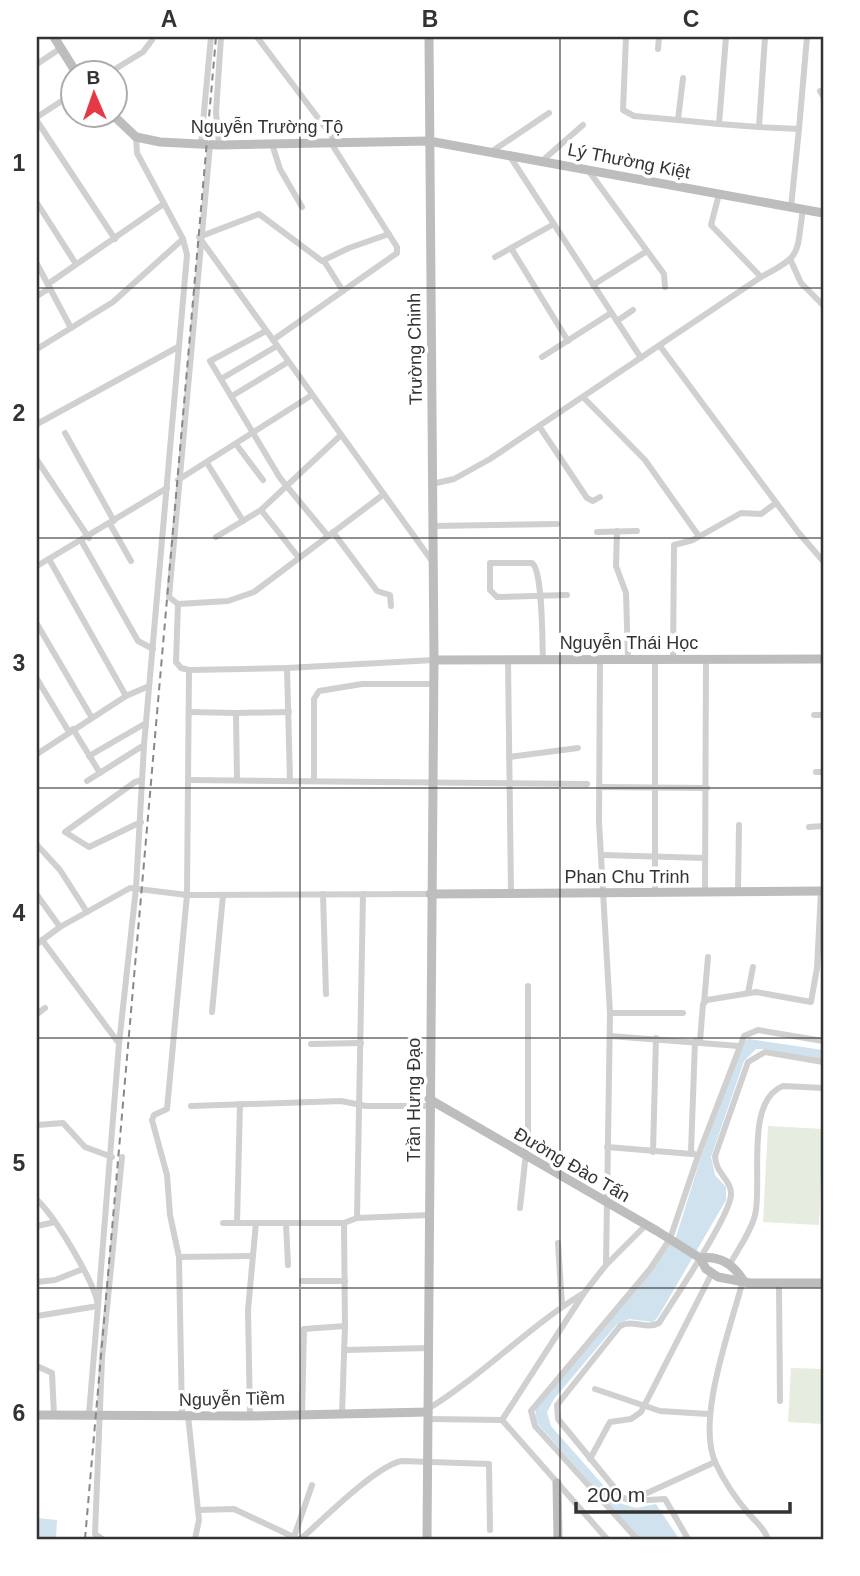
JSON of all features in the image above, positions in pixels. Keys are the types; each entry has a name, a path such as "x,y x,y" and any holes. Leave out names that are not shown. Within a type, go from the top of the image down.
{"main road":[{"path":"54,37 68,60"},
{"name":"Trường Chinh","path":"429,37 434,660"},
{"path":"129,130 136,137"},
{"name":"Nguyễn Trường Tộ","path":"136,137 160,142 210,144 429,141"},
{"name":"Lý Thường Kiệt","path":"429,141 823,213"},
{"name":"Nguyễn Thái Học","path":"434,660 823,659"},
{"name":"Trần Hưng Đạo","path":"427,1539 430,894 434,660"},
{"name":"Phan Chu Trinh","path":"430,894 822,891"},
{"name":"Đường Đào Tấn","path":"429,1103 671,1240 698,1257 712,1273"},
{"name":"Đường Đào Tấn","path":"698,1257 717,1258 730,1264"},
{"path":"730,1264 743,1280"},
{"path":"712,1273 729,1280 779,1284 823,1283"},
{"name":"Nguyễn Tiềm","path":"37,1415 428,1414"},
{"path":"557,1483 558,1539"}],"street":[{"path":"223,37 199,237 169,597 178,604 238,599 254,592 384,494"},
{"path":"257,37 334,143 389,234 397,253 272,340"},
{"path":"626,37 623,110 634,116 799,129"},
{"path":"658,49 659,37"},
{"path":"719,124 726,37"},
{"path":"759,127 765,37"},
{"path":"791,207 807,37"},
{"path":"209,39 210,144"},
{"path":"130,60 143,52 152,40"},
{"path":"37,64 61,48"},
{"path":"678,120 683,78"},
{"path":"60,103 37,119 115,239"},
{"path":"491,152 549,113"},
{"path":"542,161 583,125"},
{"path":"102,1539 95,1534 94,1414 98,1306 119,1044 140,888 144,745 187,254 183,239 162,205 137,153 136,137"},
{"path":"272,144 280,169 302,207"},
{"path":"509,155 641,358"},
{"path":"587,169 664,274 665,287"},
{"path":"719,194 711,225 761,277"},
{"path":"37,203 76,264"},
{"path":"37,296 76,264 162,205"},
{"path":"432,484 454,480 761,277 791,261 796,252 803,209"},
{"path":"199,237 258,214 317,260 324,261 349,247 389,234"},
{"path":"495,257 554,224"},
{"path":"199,237 433,563"},
{"path":"37,349 113,302 183,239"},
{"path":"511,248 568,341"},
{"path":"593,285 647,251"},
{"path":"324,261 342,291"},
{"path":"791,261 801,283 823,304"},
{"path":"37,264 71,328"},
{"path":"617,321 633,310"},
{"path":"542,357 611,313"},
{"path":"266,331 212,358 211,364 287,485 377,591 390,594 391,606"},
{"path":"37,424 178,346"},
{"path":"221,379 277,346"},
{"path":"660,346 776,503 823,561"},
{"path":"232,396 288,362"},
{"path":"178,480 312,395"},
{"path":"583,397 645,460 698,535"},
{"path":"539,426 587,498 593,501 600,497"},
{"path":"65,433 131,561"},
{"path":"216,537 261,510 341,435"},
{"path":"236,444 263,480"},
{"path":"37,460 85,540 138,641 153,649"},
{"path":"206,463 243,521"},
{"path":"38,562 85,540 167,488"},
{"path":"673,660 673,546 741,513 761,514 776,503"},
{"path":"261,510 299,558"},
{"path":"433,526 556,524"},
{"path":"617,531 616,566 626,593 628,659"},
{"path":"597,532 637,531"},
{"path":"49,559 126,695"},
{"path":"542,659 539,596 534,564 489,563 488,582 492,594 497,597 539,596 567,595"},
{"path":"178,604 176,662 181,668 189,670 434,660"},
{"path":"37,624 92,718"},
{"path":"600,659 599,787 610,1013 606,1265"},
{"path":"508,660 511,894"},
{"path":"655,660 655,893"},
{"path":"705,892 706,660"},
{"path":"286,668 290,781"},
{"path":"189,670 187,895 167,1109 154,1115 152,1121 167,1175 169,1210 178,1257 185,1415 198,1510 195,1539"},
{"path":"37,679 100,773"},
{"path":"314,781 314,699 319,691 362,684 433,684"},
{"path":"37,754 126,695 149,686"},
{"path":"190,712 289,712"},
{"path":"236,713 237,780"},
{"path":"814,715 823,715"},
{"path":"89,756 146,723"},
{"path":"87,781 144,745"},
{"path":"509,757 578,748"},
{"path":"141,822 89,846 65,832 135,782 142,780"},
{"path":"190,780 587,784"},
{"path":"599,787 706,788"},
{"path":"738,892 739,825"},
{"path":"809,827 823,826"},
{"path":"37,845 60,870 87,912"},
{"path":"602,855 705,858"},
{"path":"119,1044 39,942 87,912 140,888 187,895 430,894"},
{"path":"704,1003 748,993 811,1002 817,973 822,891"},
{"path":"323,894 326,994"},
{"path":"357,1218 363,894"},
{"path":"37,895 60,927"},
{"path":"212,1012 222,895"},
{"path":"695,1155 698,1041 708,957"},
{"path":"748,993 753,967"},
{"path":"520,1208 526,1157 530,1066 528,986"},
{"path":"37,1014 45,1008"},
{"path":"610,1013 683,1013"},
{"path":"637,1539 535,1426 531,1416 539,1399 650,1269 671,1240 683,1207 695,1155 739,1046 747,1033 758,1030 823,1041"},
{"path":"610,1036 739,1046"},
{"path":"653,1152 656,1038"},
{"path":"311,1044 360,1043"},
{"path":"688,1539 665,1499 630,1501 622,1497 556,1416 558,1402 620,1326 627,1323 649,1326 659,1323 698,1257 731,1196 729,1184 717,1169 715,1156 748,1062 765,1052 823,1062"},
{"path":"730,1264 755,1216 757,1134 771,1095 783,1086 823,1088"},
{"path":"191,1106 294,1101 429,1103"},
{"path":"237,1223 240,1104"},
{"path":"37,1123 63,1123 85,1147 112,1157"},
{"path":"607,1147 695,1155"},
{"path":"94,1414 122,1157"},
{"path":"37,1200 55,1222 83,1269 95,1290 98,1306"},
{"path":"223,1223 344,1223 357,1218 429,1215"},
{"path":"37,1226 55,1222"},
{"path":"250,1416 248,1310 256,1223"},
{"path":"342,1414 345,1350 344,1223"},
{"path":"286,1224 288,1265"},
{"path":"502,1420 584,1293 606,1265 646,1225"},
{"path":"558,1243 562,1306"},
{"path":"178,1257 252,1256"},
{"path":"37,1282 55,1280 83,1269"},
{"path":"590,1459 610,1422 636,1418 644,1406 712,1273"},
{"path":"743,1280 708,1414 715,1462 749,1514 762,1525 768,1539"},
{"path":"302,1281 345,1281"},
{"path":"779,1284 780,1401"},
{"path":"428,1414 562,1306 584,1293"},
{"path":"37,1316 98,1306"},
{"path":"302,1414 304,1329 345,1326"},
{"path":"345,1350 429,1348"},
{"path":"37,1366 52,1373 54,1415"},
{"path":"595,1389 681,1415 708,1414"},
{"path":"428,1414 502,1420 607,1539"},
{"path":"298,1539 385,1467 398,1461 489,1464 490,1531"},
{"path":"630,1501 715,1462"},
{"path":"298,1539 312,1485"},
{"path":"198,1510 234,1509 298,1539"}],"shaded area":[{"path":"768,1126 823,1129 819,1225 763,1222"},
{"path":"791,1368 823,1369 823,1424 788,1422"}],"water":[{"path":"749,1039 823,1050 823,1060 756,1049 744,1061 711,1157 715,1175 726,1187 726,1200 658,1317 653,1322 629,1319 617,1324 554,1399 547,1412 551,1426 619,1503 636,1508 656,1504 679,1539 640,1539 538,1424 535,1419 536,1406 676,1237 701,1157 744,1041"},
{"path":"37,1518 57,1520 56,1539 37,1539"}],"railway":[{"path":"85,1539 216,37"}]}
